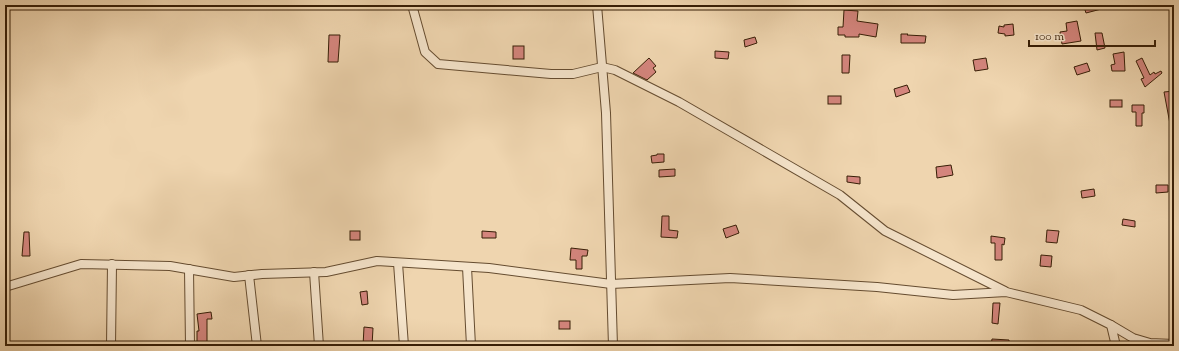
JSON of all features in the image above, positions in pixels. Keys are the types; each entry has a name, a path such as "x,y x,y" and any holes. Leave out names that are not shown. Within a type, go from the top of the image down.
{"street":[{"path":"412,5 425,52 438,64 551,74 573,74 602,67 615,70 679,102 840,195 885,231 1006,292 1081,310 1112,325 1133,338 1150,343 1174,344"},
{"path":"597,5 606,113 613,346"},
{"path":"5,287 81,264 170,266 234,277 326,272 377,261 489,268 611,284 730,278 877,286 953,295 1006,292"},
{"path":"398,263 404,346"},
{"path":"111,346 112,264"},
{"path":"467,267 470,346"},
{"path":"189,269 190,346"},
{"path":"314,272 319,346"},
{"path":"250,275 257,346"},
{"path":"1112,325 1116,346"}],"building":[{"path":"1092,5 1109,5 1109,7 1086,13 1084,7"},
{"path":"844,10 858,11 857,21 878,24 876,37 859,34 859,37 845,37 845,35 838,35 838,27 843,27"},
{"path":"1077,21 1081,41 1062,44 1060,32 1067,31 1066,23"},
{"path":"1013,24 1014,35 1005,36 1005,34 998,33 999,26 1004,27 1004,25"},
{"path":"1095,33 1102,33 1105,48 1097,50"},
{"path":"901,34 926,36 925,43 901,43"},
{"path":"329,35 340,35 338,62 328,62"},
{"path":"755,37 757,43 745,47 744,40"},
{"path":"513,46 524,46 524,59 513,59"},
{"path":"715,51 729,52 728,59 715,58"},
{"path":"1124,52 1125,71 1112,71 1111,65 1115,64 1113,54"},
{"path":"842,55 850,55 849,73 842,73"},
{"path":"649,58 656,66 653,68 656,72 647,80 633,73"},
{"path":"986,58 988,69 975,71 973,60"},
{"path":"1142,58 1150,75 1154,72 1155,74 1161,71 1162,73 1145,87 1141,79 1144,78 1136,61"},
{"path":"1087,63 1090,71 1077,75 1074,67"},
{"path":"907,85 910,92 896,97 894,89"},
{"path":"1174,91 1174,124 1170,124 1164,92"},
{"path":"828,96 841,96 841,104 828,104"},
{"path":"1110,100 1122,100 1122,107 1110,107"},
{"path":"1132,105 1144,105 1144,113 1142,113 1142,126 1136,126 1136,112 1132,112"},
{"path":"664,154 664,162 652,163 651,156"},
{"path":"951,165 953,175 937,178 936,167"},
{"path":"675,169 675,176 659,177 659,170"},
{"path":"847,176 860,177 860,184 847,182"},
{"path":"1156,185 1168,185 1168,192 1156,193"},
{"path":"1094,189 1095,196 1082,198 1081,191"},
{"path":"662,216 669,216 669,230 678,231 677,238 661,237"},
{"path":"1123,219 1135,221 1135,227 1122,225"},
{"path":"736,225 739,233 726,238 723,229"},
{"path":"1047,230 1059,231 1057,243 1046,242"},
{"path":"350,231 360,231 360,240 350,240"},
{"path":"482,231 496,232 496,238 482,238"},
{"path":"24,232 29,232 30,256 22,256"},
{"path":"991,236 1005,238 1004,245 1002,244 1002,260 995,260 995,243 991,243"},
{"path":"571,248 588,250 587,256 582,256 582,269 576,269 576,260 570,260"},
{"path":"1041,255 1052,256 1051,267 1040,266"},
{"path":"367,291 368,304 362,305 360,292"},
{"path":"993,303 1000,303 998,324 992,323"},
{"path":"211,312 212,319 207,319 207,342 197,342 197,331 199,331 197,314"},
{"path":"559,321 570,321 570,329 559,329"},
{"path":"364,327 373,328 372,346 363,346"},
{"path":"992,339 1009,340 1009,346 991,346"}]}
